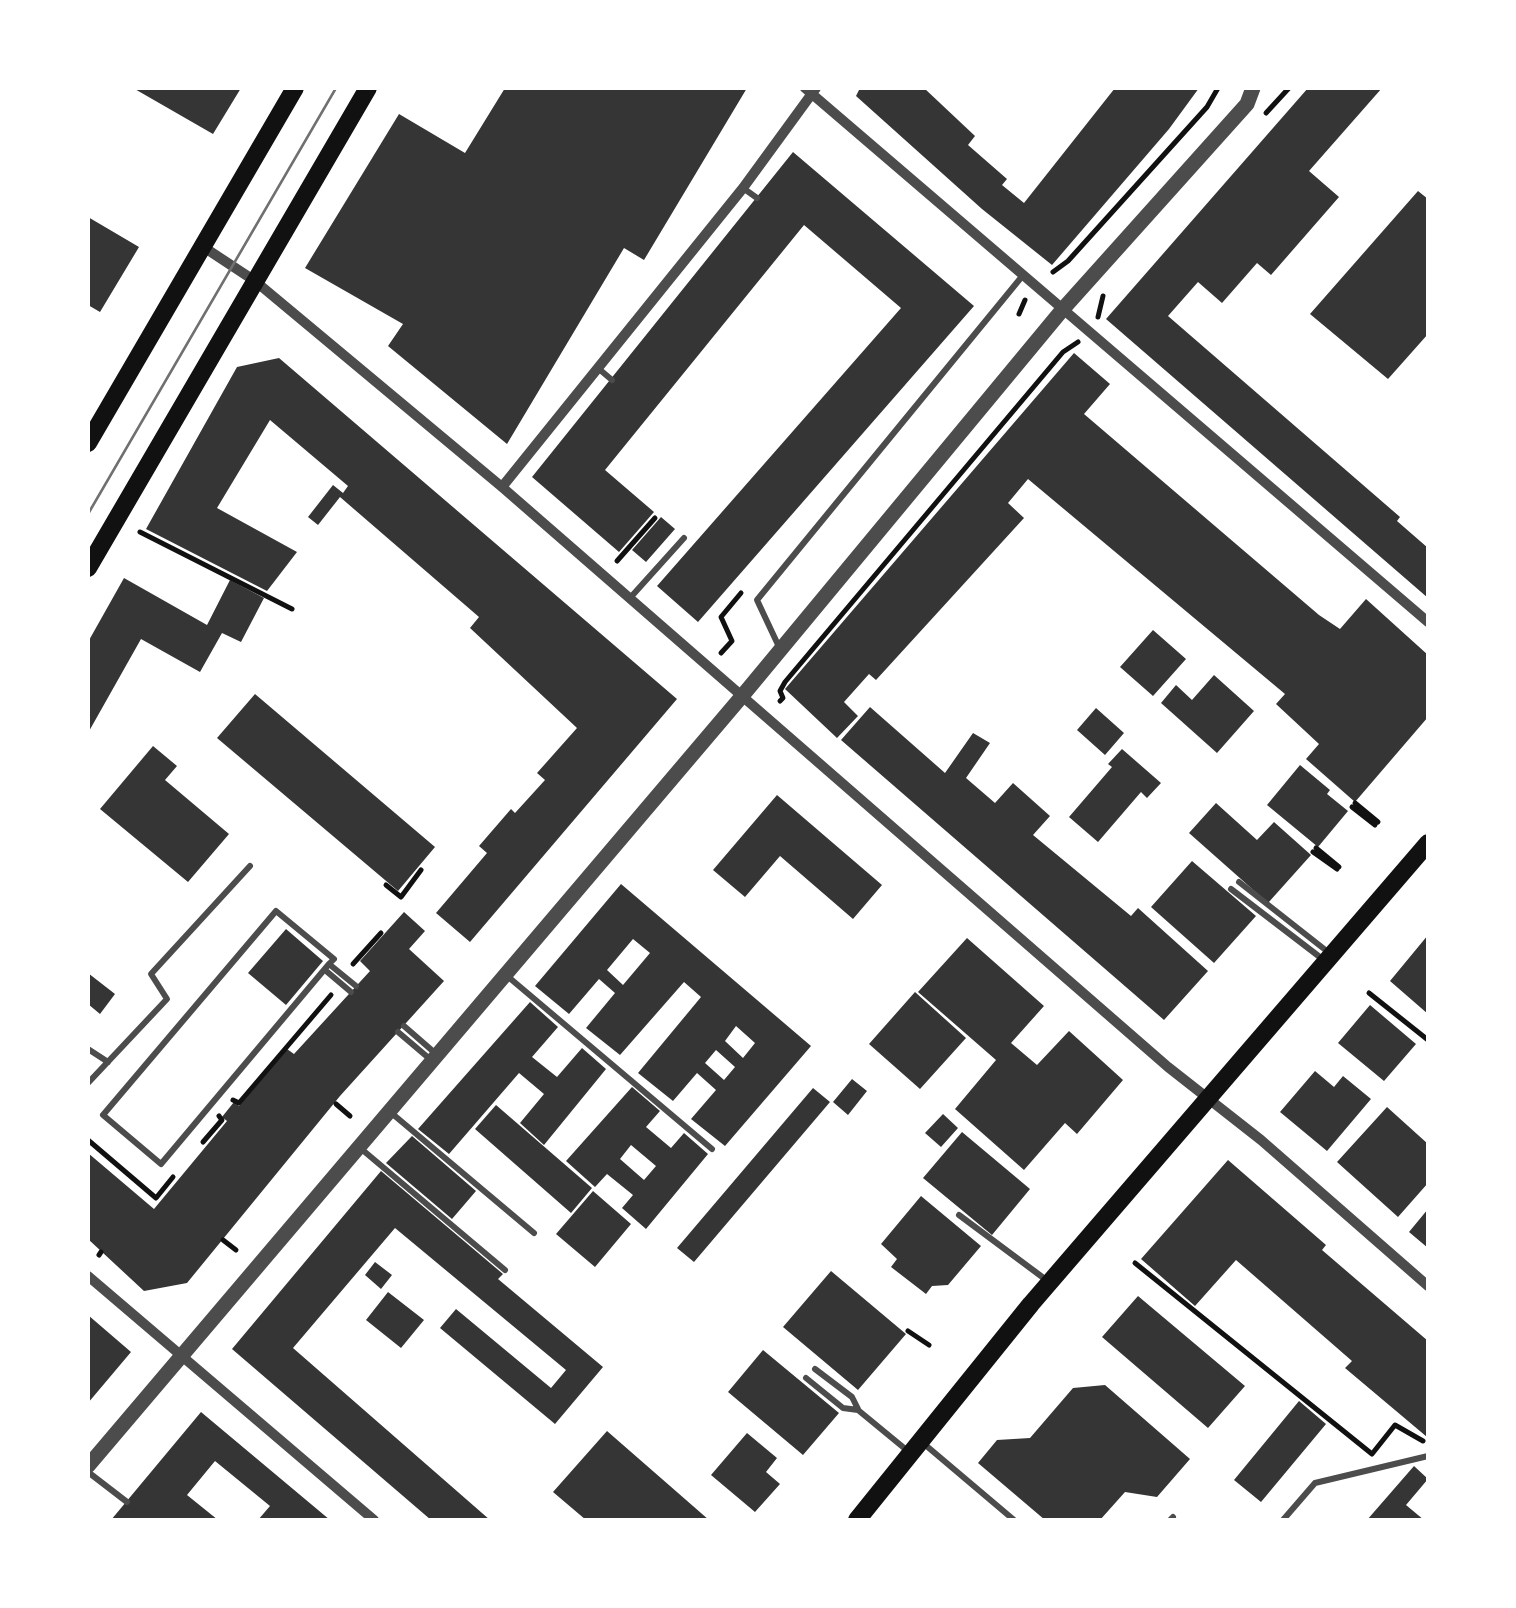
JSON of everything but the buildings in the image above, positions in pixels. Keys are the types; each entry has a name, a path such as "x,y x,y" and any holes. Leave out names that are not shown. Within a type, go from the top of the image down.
{"main road":[{"path":"88,443 296,88"},
{"path":"88,568 368,88"},
{"path":"858,1520 1050,1282 1428,843"}],"street":[{"path":"1247,104 1253,88"},
{"path":"88,1469 1064,309 1262,88"},
{"path":"502,487 743,188 812,89 1428,622"},
{"path":"202,246 255,281 502,487 1206,1100 1261,1140 1428,1286"},
{"path":"88,1276 374,1520"}],"lane":[{"path":"743,188 757,198"},
{"path":"780,650 756,600 1024,274"},
{"path":"599,369 612,380"},
{"path":"630,598 684,538"},
{"path":"88,1083 167,999 151,974 250,866"},
{"path":"1238,882 1329,959"},
{"path":"1230,889 1329,959"},
{"path":"276,910 334,959 327,967 161,1164 103,1115 276,910"},
{"path":"327,967 353,989"},
{"path":"504,974 712,1148"},
{"path":"401,1029 434,1057"},
{"path":"88,1049 108,1062"},
{"path":"388,1110 534,1233"},
{"path":"358,1146 505,1270"},
{"path":"959,1215 1050,1282"},
{"path":"816,1369 852,1398 858,1410"},
{"path":"806,1378 843,1408 858,1410 917,1448 1014,1520"},
{"path":"1283,1520 1315,1483 1428,1456"},
{"path":"88,1469 127,1502"}],"path":[{"path":"1053,272 1068,261 1182,135 1218,88"},
{"path":"1019,314 1026,297"},
{"path":"780,701 780,691 798,667 1064,352 1080,341"},
{"path":"617,561 655,518"},
{"path":"140,532 292,609"},
{"path":"721,653 732,640"},
{"path":"1353,805 1376,823"},
{"path":"1315,850 1338,868"},
{"path":"386,885 400,897 422,870"},
{"path":"364,952 380,933"},
{"path":"1370,993 1428,1040"},
{"path":"336,1104 350,1116"},
{"path":"144,1200 150,1192"},
{"path":"223,1240 236,1250"},
{"path":"1136,1263 1372,1454 1395,1425 1428,1444"},
{"path":"908,1331 929,1344"}],"tram line":[{"path":"88,514 336,88"}]}
